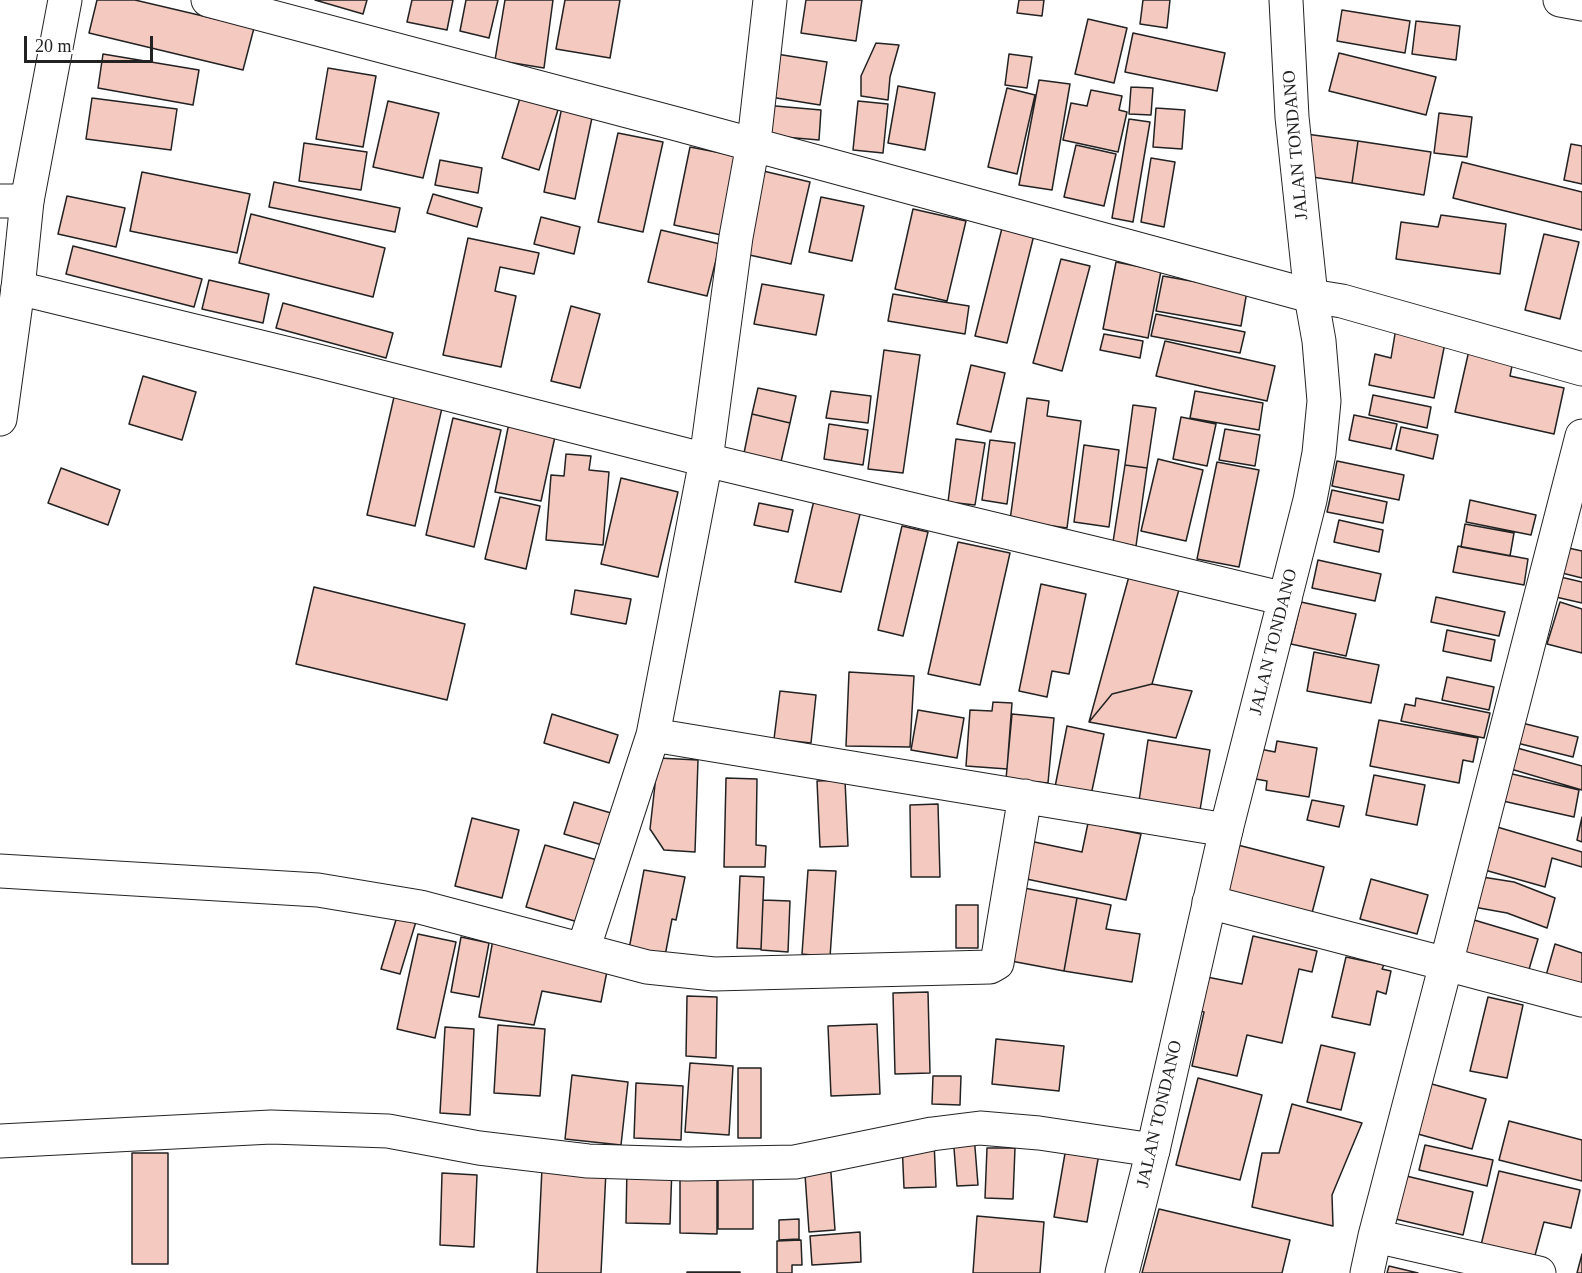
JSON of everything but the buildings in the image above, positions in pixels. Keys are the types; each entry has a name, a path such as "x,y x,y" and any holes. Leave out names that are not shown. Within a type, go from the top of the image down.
{"street":[{"path":"0,419 18,288 14,201 65,0"},
{"path":"208,0 1311,296 1341,301 1582,369"},
{"path":"584,950 653,735 706,460 736,237 755,133 770,0"},
{"name":"JALAN TONDANO","path":"1122,1273 1153,1150 1226,830 1310,500 1319,453 1324,400 1292,117 1286,0"},
{"path":"1560,0 1582,4"},
{"path":"18,288 314,360 706,460 1285,599"},
{"path":"1367,1273 1582,436"},
{"path":"653,735 1226,830"},
{"path":"0,872 318,890 420,907 647,967 714,974 990,967 997,963 1025,796"},
{"path":"1209,902 1582,1000"},
{"path":"0,1141 271,1127 388,1131 479,1148 588,1161 687,1164 795,1162 932,1134 980,1128 1039,1133 1153,1150"},
{"path":"1375,1236 1539,1273"}]}
